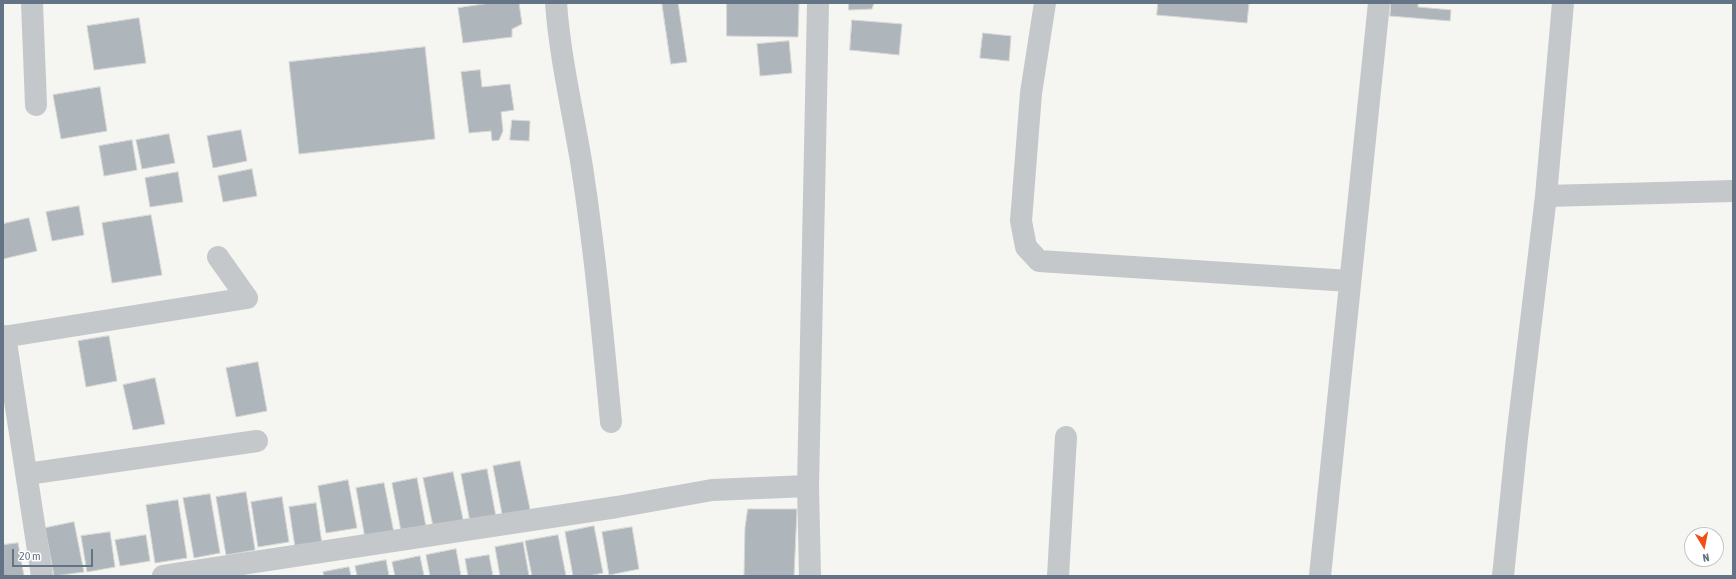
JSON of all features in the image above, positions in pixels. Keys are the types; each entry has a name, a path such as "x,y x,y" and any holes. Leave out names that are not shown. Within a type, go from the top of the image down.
{"street":[{"path":"32,3 36,105"},
{"path":"556,3 558,31 582,168 600,310 611,422"},
{"path":"810,576 808,486 818,3"},
{"path":"1045,3 1031,93 1021,222 1026,247 1039,261 1350,281"},
{"path":"1320,576 1379,3"},
{"path":"1503,576 1517,438 1546,196 1563,3"},
{"path":"1546,196 1733,190"},
{"path":"42,576 4,336 247,298 218,257"},
{"path":"1058,576 1066,437"},
{"path":"27,474 257,441"},
{"path":"163,576 617,507 712,490 808,486"}],"building":[{"path":"491,3 519,3 522,24 512,29 512,37 463,43 458,8"},
{"path":"662,3 678,3 687,62 671,64"},
{"path":"727,3 799,3 798,37 727,36"},
{"path":"849,3 874,3 872,9 849,10"},
{"path":"1158,3 1249,3 1247,23 1157,15"},
{"path":"1391,3 1418,3 1418,7 1451,10 1450,21 1390,16"},
{"path":"139,18 146,63 94,70 87,26"},
{"path":"852,20 902,24 899,55 850,50"},
{"path":"983,33 1011,36 1009,61 980,58"},
{"path":"789,41 792,73 760,76 757,44"},
{"path":"425,47 435,139 299,154 289,62"},
{"path":"480,70 482,87 510,84 514,110 501,112 503,131 499,140 492,141 491,131 469,133 461,72"},
{"path":"100,87 107,131 61,139 53,95"},
{"path":"512,120 530,121 529,141 510,140"},
{"path":"241,130 247,161 213,168 207,136"},
{"path":"169,134 175,163 142,169 136,140"},
{"path":"132,140 137,170 104,176 99,146"},
{"path":"252,169 257,196 223,202 218,176"},
{"path":"178,172 183,202 150,207 145,178"},
{"path":"79,206 84,235 52,241 46,212"},
{"path":"151,215 162,275 112,283 102,223"},
{"path":"29,218 37,251 3,259 3,224"},
{"path":"109,336 117,381 86,387 78,341"},
{"path":"258,362 267,411 236,417 226,368"},
{"path":"155,378 165,424 133,430 123,385"},
{"path":"520,461 531,514 503,519 493,466"},
{"path":"487,469 497,522 471,527 461,474"},
{"path":"453,472 464,524 434,531 423,478"},
{"path":"417,478 426,527 401,531 392,483"},
{"path":"348,480 357,528 326,533 318,486"},
{"path":"384,483 394,533 365,538 356,488"},
{"path":"246,492 255,550 226,555 216,497"},
{"path":"210,494 220,553 194,558 183,498"},
{"path":"282,497 289,542 258,547 251,502"},
{"path":"178,500 187,558 155,563 146,505"},
{"path":"316,503 322,544 295,547 289,507"},
{"path":"748,509 797,509 794,576 744,576 745,528"},
{"path":"74,522 84,572 54,576 45,528"},
{"path":"594,526 603,573 588,576 573,576 565,532"},
{"path":"632,527 639,569 609,575 602,532"},
{"path":"110,532 115,567 87,572 81,536"},
{"path":"146,535 150,561 120,566 115,540"},
{"path":"558,535 566,576 532,576 525,541"},
{"path":"523,542 529,576 500,576 495,547"},
{"path":"18,543 24,576 3,576 3,545"},
{"path":"456,549 461,576 430,576 426,555"},
{"path":"489,555 493,576 468,576 465,559"},
{"path":"420,556 424,576 395,576 392,562"},
{"path":"386,560 389,576 357,576 355,566"},
{"path":"349,567 351,576 324,576 323,572"}]}
